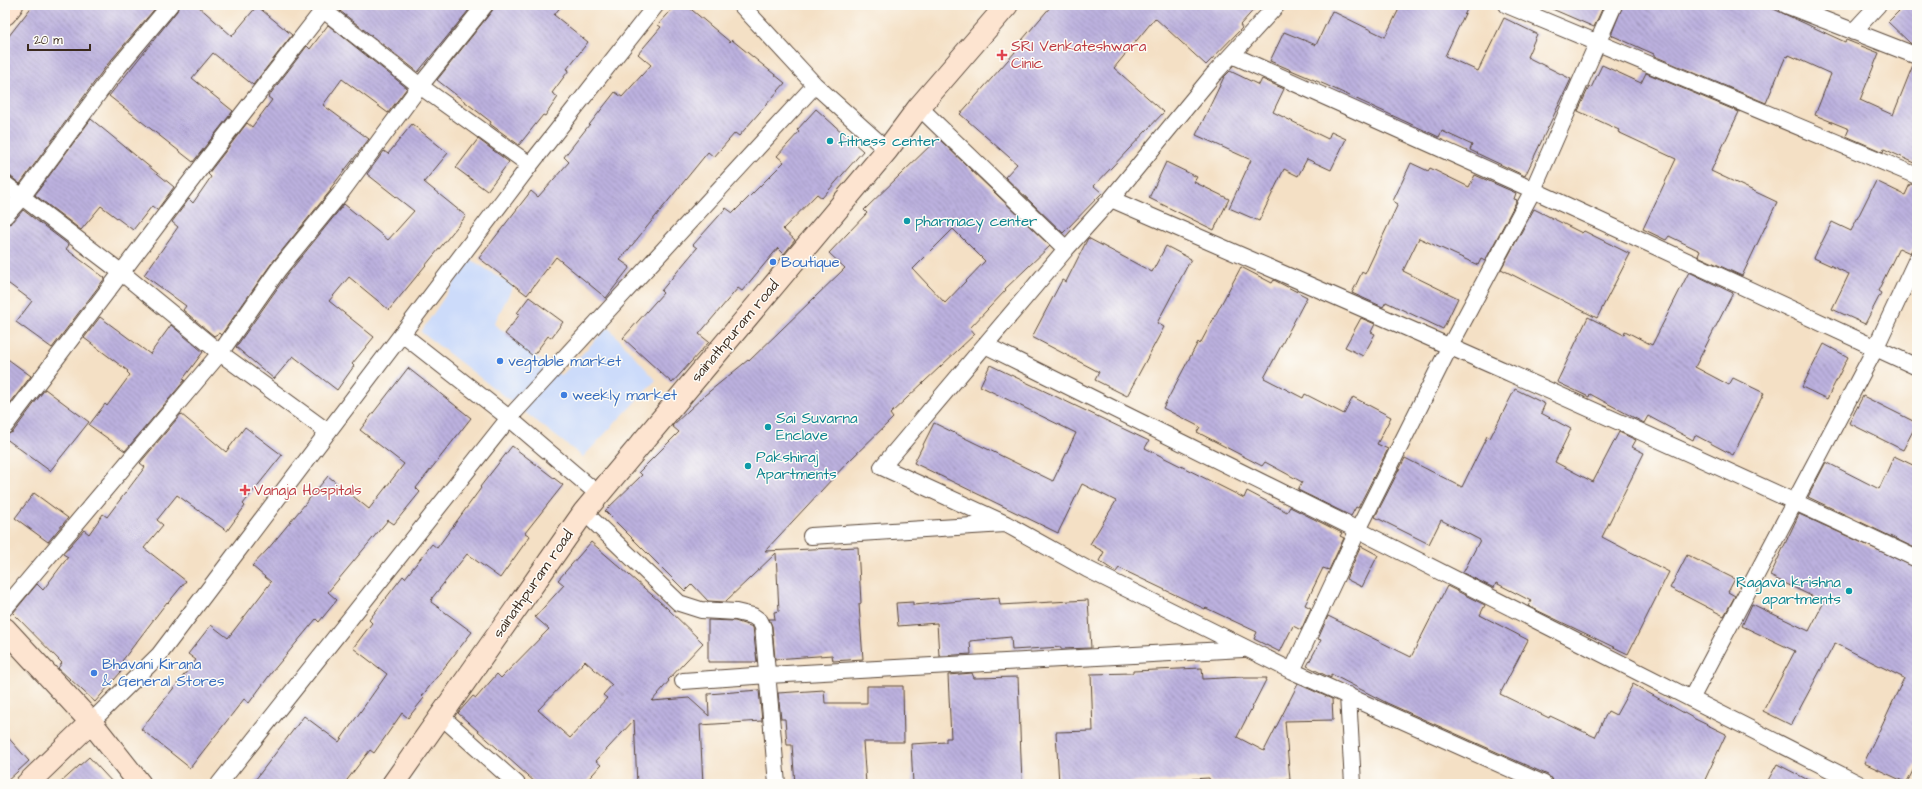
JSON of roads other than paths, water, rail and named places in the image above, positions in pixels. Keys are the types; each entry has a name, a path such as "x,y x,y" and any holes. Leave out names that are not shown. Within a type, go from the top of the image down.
{"street":[{"path":"5,14 12,5"},
{"path":"5,216 22,197 115,71 170,5"},
{"path":"5,608 220,353 278,270 340,194 420,86 484,5"},
{"path":"27,784 158,656 530,164 656,5"},
{"path":"741,5 815,85 887,150"},
{"name":"sainathpuram road","path":"392,784 598,494 887,150 919,107 1007,5"},
{"path":"1277,5 1232,55 1111,199 1066,249 882,467 1006,524 1087,570 1292,671 1544,784"},
{"path":"1507,5 1596,44 1917,176"},
{"path":"1292,671 1358,530 1450,346 1532,190 1614,5"},
{"path":"1786,5 1917,56"},
{"path":"1853,32 1878,5"},
{"path":"5,426 323,7 420,86 530,164"},
{"path":"1232,55 1532,190 1917,367"},
{"path":"219,784 509,418 815,85"},
{"path":"919,107 1066,249"},
{"path":"5,184 122,273 220,353 328,432"},
{"path":"1111,199 1450,346 1794,501 1917,559"},
{"path":"1691,699 1875,349 1917,259"},
{"path":"402,334 509,418 598,494"},
{"path":"985,344 1358,530 1859,784"},
{"path":"584,512 679,603 701,610 736,612 753,616 760,621 763,627 777,784"},
{"path":"811,536 1006,524"},
{"path":"5,629 91,722 140,784"},
{"path":"683,681 1245,648"},
{"path":"1348,695 1354,784"},
{"path":"441,716 517,784"}],"place":[{"name":"SRI Venkateshwara Cinic","path":"1002,55"},
{"name":"fitness center","path":"830,141"},
{"name":"pharmacy center","path":"907,221"},
{"name":"Boutique","path":"773,262"},
{"name":"vegtable market","path":"500,361"},
{"name":"weekly market","path":"564,395"},
{"name":"Sai Suvarna Enclave","path":"768,427"},
{"name":"Pakshiraj Apartments","path":"748,466"},
{"name":"Vanaja Hospitals","path":"245,490"},
{"name":"Ragava krishna apartments","path":"1849,591"},
{"name":"Bhavani Kirana & General Stores","path":"94,673"}]}
